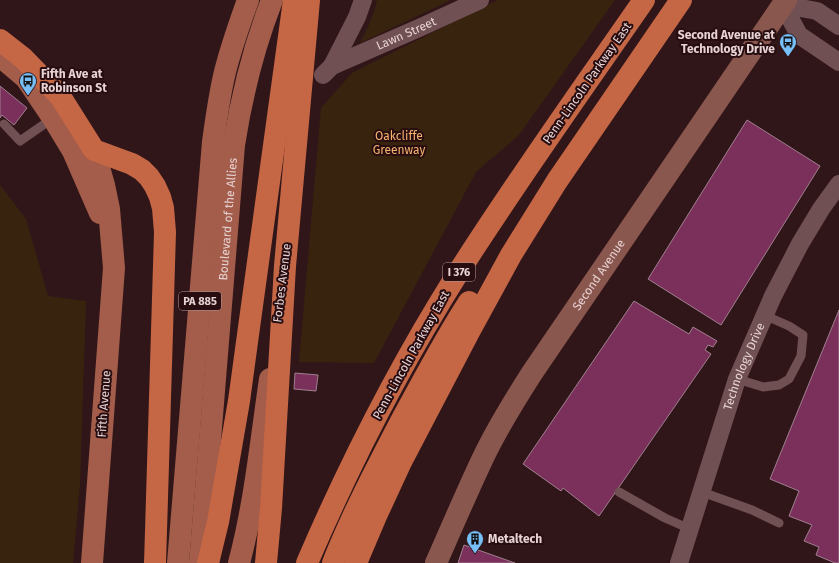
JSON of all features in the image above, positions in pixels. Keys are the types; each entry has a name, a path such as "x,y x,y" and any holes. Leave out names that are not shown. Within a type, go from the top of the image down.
{"highway":[{"path":"208,563 218,522 248,342 286,34 294,0"},
{"name":"Forbes Avenue","path":"285,266 309,0"},
{"name":"Penn-Lincoln Parkway East","path":"307,563 362,444 396,379 438,307 500,209 644,0"},
{"path":"356,563 394,476 427,410 511,255 557,181 681,0"},
{"name":"Fifth Avenue","path":"0,40 23,58 60,96 94,150"},
{"path":"94,150 132,164 142,170 155,186 163,208 165,232 155,563"},
{"path":"333,563 358,507 387,449 414,397 461,315 523,224 557,181"},
{"path":"266,563 271,508 285,266"}],"main road":[{"name":"Second Avenue","path":"436,563 482,459 497,430 528,378 784,3"},
{"name":"Boulevard of the Allies","path":"178,563 213,142 224,75 234,42 258,6"},
{"name":"Boulevard of the Allies","path":"200,563 234,145 245,85 261,27 258,6"},
{"name":"Fifth Avenue","path":"0,56 26,78 73,151 112,245"},
{"name":"Fifth Avenue","path":"92,563 114,268 107,201 94,150"},
{"name":"Forbes Avenue","path":"239,563 254,493 285,266"}],"street":[{"name":"Lawn Street","path":"363,0 357,17 327,70 480,0"},
{"path":"784,3 817,11 839,26"},
{"path":"784,3 800,35 839,62"},
{"name":"Technology Drive","path":"679,563 737,379 764,315 800,244 839,184"}],"lane":[{"path":"240,0 258,6 271,23"},
{"path":"4,124 20,141 53,118"},
{"path":"737,379 763,387 778,385 789,378 801,356 803,336 789,326 764,315"},
{"path":"619,492 665,518 690,529"},
{"path":"702,492 752,510 779,523"}],"green space":[{"path":"377,0 451,0 360,43 370,22"},
{"name":"Oakcliffe Greenway","path":"498,0 615,0 519,135 476,172 374,363 299,362 321,108 352,73"},
{"path":"0,185 26,219 48,296 86,301 80,484 73,563 0,563"}],"building":[{"path":"0,86 27,108 14,125 2,115 0,118"},
{"path":"747,120 820,166 721,325 648,279"},
{"path":"634,301 689,334 693,327 717,341 713,347 708,345 705,350 711,354 599,516 563,488 561,491 523,464"},
{"path":"839,310 839,563 835,563 816,555 819,547 804,541 812,525 789,516 799,491 770,479"},
{"path":"295,373 318,375 316,391 294,389"},
{"name":"Metaltech","path":"464,545 515,563 458,563"}],"place":[{"name":"Second Avenue at Technology Drive","path":"788,57"},
{"name":"Fifth Ave at Robinson St","path":"28,96"},
{"name":"Metaltech","path":"475,554"}]}
